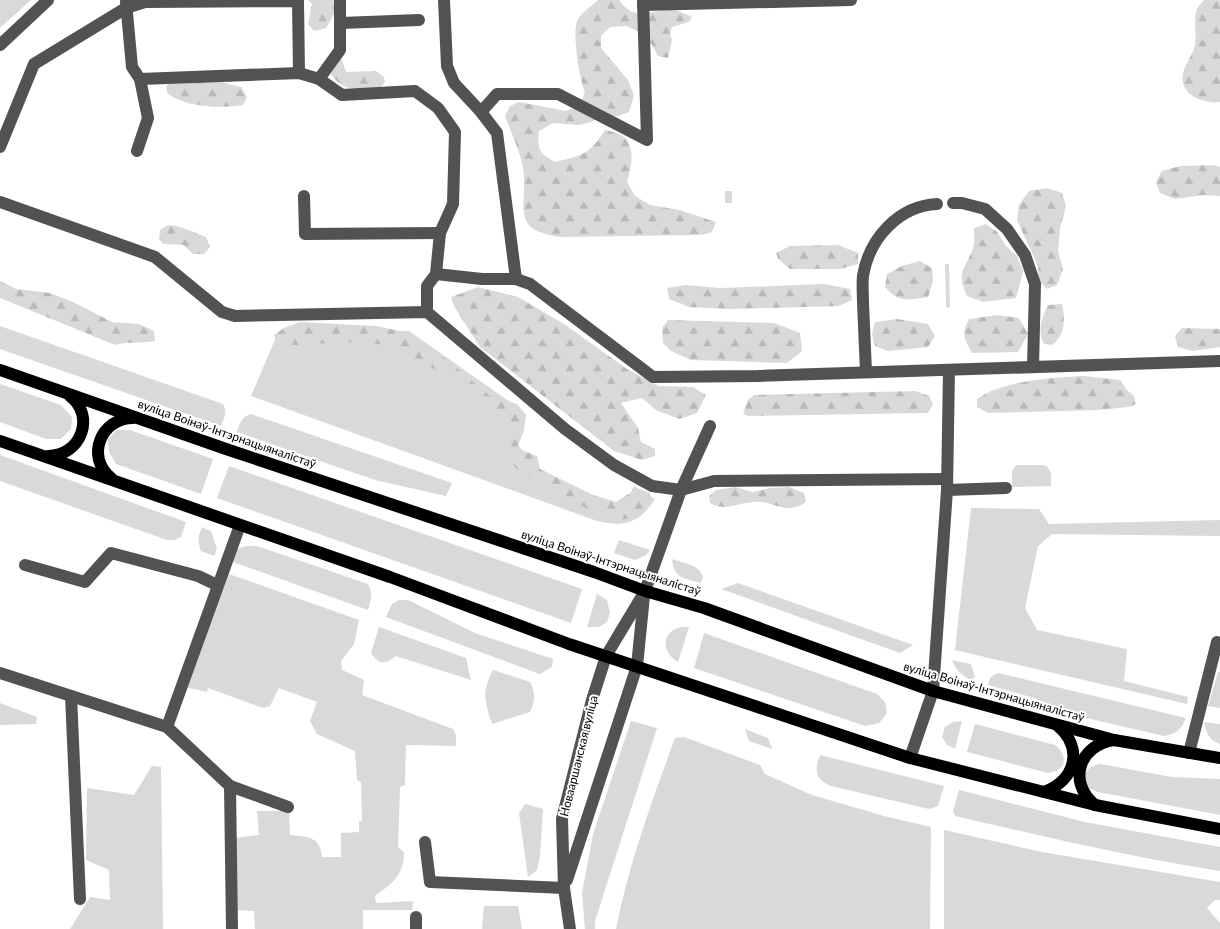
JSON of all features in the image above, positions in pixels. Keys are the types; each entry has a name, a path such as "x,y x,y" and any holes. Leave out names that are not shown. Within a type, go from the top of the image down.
{"main road":[{"name":"вуліца Воінаў-Інтэрнацыяналістаў","path":"0,370 135,418 585,569 645,591 704,608 933,691 1114,740 1220,758"},
{"path":"46,456 68,451 82,434 81,410 72,398 65,394"},
{"path":"114,480 107,475 99,461 98,453 101,437 111,424 119,420 135,418"},
{"path":"0,441 606,656 910,758 1095,805 1220,830"},
{"path":"1044,792 1061,784 1067,776 1073,760 1072,744 1063,730 1057,725"},
{"path":"1095,805 1089,800 1081,787 1080,771 1082,763 1091,749 1105,741 1114,740"}],"street":[{"path":"0,45 48,0"},
{"path":"319,79 340,50 340,0"},
{"path":"444,0 448,66 454,84 481,112 497,133 516,279"},
{"path":"481,112 497,94 558,94 647,140 643,3 851,0"},
{"path":"0,147 34,64 126,4 146,2 298,1 298,73"},
{"path":"126,4 132,67 140,79 148,118 137,151"},
{"path":"341,23 419,20"},
{"path":"140,79 298,73 319,79 342,95 415,92 438,108 455,132 454,204 440,233 436,274 427,286 427,312"},
{"path":"304,196 305,234 440,233"},
{"path":"0,202 156,257 222,312 234,316 427,312 565,429 614,465 652,486 681,490 714,481 947,485 1006,488"},
{"path":"953,204 962,203 985,210 1007,229 1025,255 1035,284 1033,368"},
{"path":"866,372 863,276 871,250 886,228 906,211 929,204 937,204"},
{"path":"436,274 482,279 516,279 530,284 653,377 758,376 1220,361"},
{"path":"910,758 933,691 947,485 949,370"},
{"path":"645,591 681,490 710,426"},
{"path":"166,727 240,525"},
{"path":"26,565 85,582 111,553 198,576 217,585"},
{"name":"Новааршанская вуліца","path":"570,929 564,888 562,819 590,708 606,656 645,591"},
{"name":"Новааршанская вуліца","path":"564,888 637,666 645,591"},
{"path":"1189,753 1218,642"},
{"path":"0,674 166,727 230,786 288,807"},
{"path":"72,696 80,899"},
{"path":"230,786 232,929"},
{"path":"425,842 430,882 564,888"}],"green space":[{"path":"0,0 31,0 0,28"},
{"path":"308,0 334,0 334,14 326,28 314,31 308,24 312,4"},
{"path":"598,0 619,0 632,12 646,13 669,10 679,11 692,17 689,22 672,27 670,33 672,40 668,58 658,56 652,45 640,32 626,26 610,27 601,36 601,48 628,80 634,96 629,112 618,116 599,118 578,125 553,123 539,131 538,143 540,150 545,156 555,162 584,153 594,145 605,130 621,135 626,139 631,150 632,157 627,182 635,196 650,205 679,210 716,222 712,232 701,235 562,237 545,234 534,229 527,222 523,205 524,181 522,161 505,116 510,106 519,102 566,111 579,106 585,93 577,56 576,25 580,16"},
{"path":"1204,0 1220,0 1220,102 1200,100 1194,97 1188,93 1183,81 1184,70 1195,45 1196,13"},
{"path":"341,57 346,72 376,71 384,77 385,82 380,88 357,89 344,86 333,77 328,69"},
{"path":"174,81 216,81 241,87 247,97 243,105 214,107 193,104 174,98 167,93 166,86"},
{"path":"1213,165 1220,167 1220,196 1203,195 1175,199 1160,193 1156,182 1162,171 1180,166"},
{"path":"1047,188 1062,193 1066,206 1060,229 1058,251 1063,269 1057,285 1047,289 1039,281 1038,266 1017,220 1019,205 1029,191"},
{"path":"986,224 997,232 1006,246 1017,256 1023,271 1016,298 983,302 967,296 962,275 974,246 974,228"},
{"path":"168,225 183,228 206,237 210,247 204,254 193,254 184,245 163,244 159,239 160,230"},
{"path":"838,245 858,253 858,264 840,269 790,269 778,259 776,253 790,246"},
{"path":"920,261 932,268 933,281 928,297 900,298 885,287 887,274 902,266"},
{"path":"945,264 949,264 950,307 946,308"},
{"path":"0,281 16,289 50,293 73,302 112,322 139,324 154,331 155,341 115,345 0,298"},
{"path":"824,284 850,289 852,300 839,306 732,309 689,307 669,299 667,288 685,285 720,288"},
{"path":"478,287 518,297 564,324 627,369 659,386 693,387 706,395 697,413 679,419 656,410 642,398 621,403 638,428 641,442 655,449 655,456 642,460 614,451 480,347 454,306 451,297"},
{"path":"1062,304 1064,321 1060,336 1052,345 1044,344 1041,329 1042,320 1048,305"},
{"path":"997,315 1019,318 1028,334 1018,352 972,353 964,336 969,319"},
{"path":"897,319 928,324 935,336 928,347 888,351 875,346 872,334 875,322"},
{"path":"668,320 774,323 800,333 802,351 787,363 691,360 671,351 663,343 662,328"},
{"path":"300,322 376,326 409,333 441,355 489,395 517,404 526,415 524,431 518,445 522,450 537,456 540,469 593,495 616,502 640,489 650,493 645,507 636,516 630,518 608,518 529,478 512,464 509,458 509,424 503,413 446,375 395,349 381,345 352,342 278,345 274,335 284,328"},
{"path":"0,326 223,404 225,412 221,426 0,349"},
{"path":"1182,328 1220,329 1220,347 1193,351 1178,347 1175,336"},
{"path":"409,331 520,409 521,430 508,456 621,512 634,486 655,499 643,514 630,522 615,524 597,521 251,396 277,335"},
{"path":"1083,376 1120,380 1134,396 1136,404 1129,407 1098,410 988,413 977,407 977,399 1014,384"},
{"path":"0,384 61,405 72,417 71,429 61,439 46,439 0,422"},
{"path":"915,391 929,396 933,404 928,413 748,416 743,414 748,400 754,395"},
{"path":"251,414 452,483 446,496 375,480 237,432 243,419"},
{"path":"117,430 130,430 213,459 201,494 116,464 109,452 108,439"},
{"path":"0,455 186,522 181,537 175,540 167,540 0,481"},
{"path":"1016,465 1047,466 1051,473 1051,486 1012,487 1012,471"},
{"path":"229,466 582,589 571,623 217,498"},
{"path":"735,487 753,492 770,488 789,487 804,493 806,501 792,508 760,502 726,507 715,506 710,503 709,496 716,490"},
{"path":"971,508 1039,509 1049,524 1220,520 1220,536 1052,534 1038,546 1025,608 1037,630 1127,649 1124,681 1188,697 1187,704 955,650"},
{"path":"202,527 211,531 217,549 214,556 201,551 198,539"},
{"path":"619,540 650,550 646,555 635,560 614,553"},
{"path":"257,546 368,584 371,597 368,610 230,561 236,549"},
{"path":"672,559 690,564 698,569 703,576 701,583 681,577 673,566"},
{"path":"229,574 359,620 354,644 341,661 342,670 364,680 362,695 453,729 456,735 456,746 406,745 405,785 400,787 398,847 404,852 402,867 396,878 375,896 376,903 413,901 412,910 363,910 363,929 255,929 254,911 237,910 234,838 259,835 257,811 289,811 290,835 308,837 316,841 321,850 322,857 341,857 341,833 359,832 359,821 362,821 361,782 357,780 355,751 317,734 310,721 317,702 279,688 270,706 263,708 208,688 207,692 185,687"},
{"path":"738,583 913,645 900,653 721,589"},
{"path":"597,594 607,600 610,613 607,622 599,627 587,627"},
{"path":"399,600 408,600 475,633 553,659 552,667 540,674 386,617 392,604"},
{"path":"379,627 466,658 471,680 396,656 389,661 380,662 371,653"},
{"path":"689,627 678,662 669,654 666,641 673,630"},
{"path":"704,633 877,694 885,702 887,713 879,723 865,726 694,668"},
{"path":"952,660 971,664 975,676 972,681 955,667"},
{"path":"493,670 530,682 534,697 530,712 492,724 485,697 489,678"},
{"path":"1218,672 1220,672 1220,708 1208,706"},
{"path":"997,673 1186,718 1178,730 1164,736 1078,716 1034,698 988,685 990,678"},
{"path":"0,703 37,717 36,724 0,725"},
{"path":"631,721 657,728 595,921 595,929 585,929 582,893 593,834"},
{"path":"962,721 955,749 947,745 942,737 945,727 953,722"},
{"path":"1204,722 1220,724 1220,744 1209,736"},
{"path":"975,724 1055,745 1063,754 1063,766 1056,771 1048,773 967,752"},
{"path":"745,729 768,738 772,749 749,741"},
{"path":"684,737 760,765 765,774 812,795 884,816 931,827 930,929 616,929 634,856 658,785 675,738"},
{"path":"820,755 944,786 938,806 929,809 831,786 822,781 817,774"},
{"path":"1100,764 1172,777 1220,779 1220,815 1098,792 1088,788 1085,778 1086,772 1091,767"},
{"path":"152,766 161,767 163,929 70,929 90,897 110,900 109,870 86,860 87,788 134,795"},
{"path":"959,790 1085,822 1220,847 1220,871 1120,853 955,816 953,811"},
{"path":"525,804 543,809 540,856 537,870 528,877 519,813"},
{"path":"944,830 1042,852 1220,882 1220,900 1215,900 1207,908 1220,923 1220,929 944,929"},
{"path":"484,906 518,906 522,929 482,929"}],"tunnel":[{"path":"725,197 732,197"}]}
